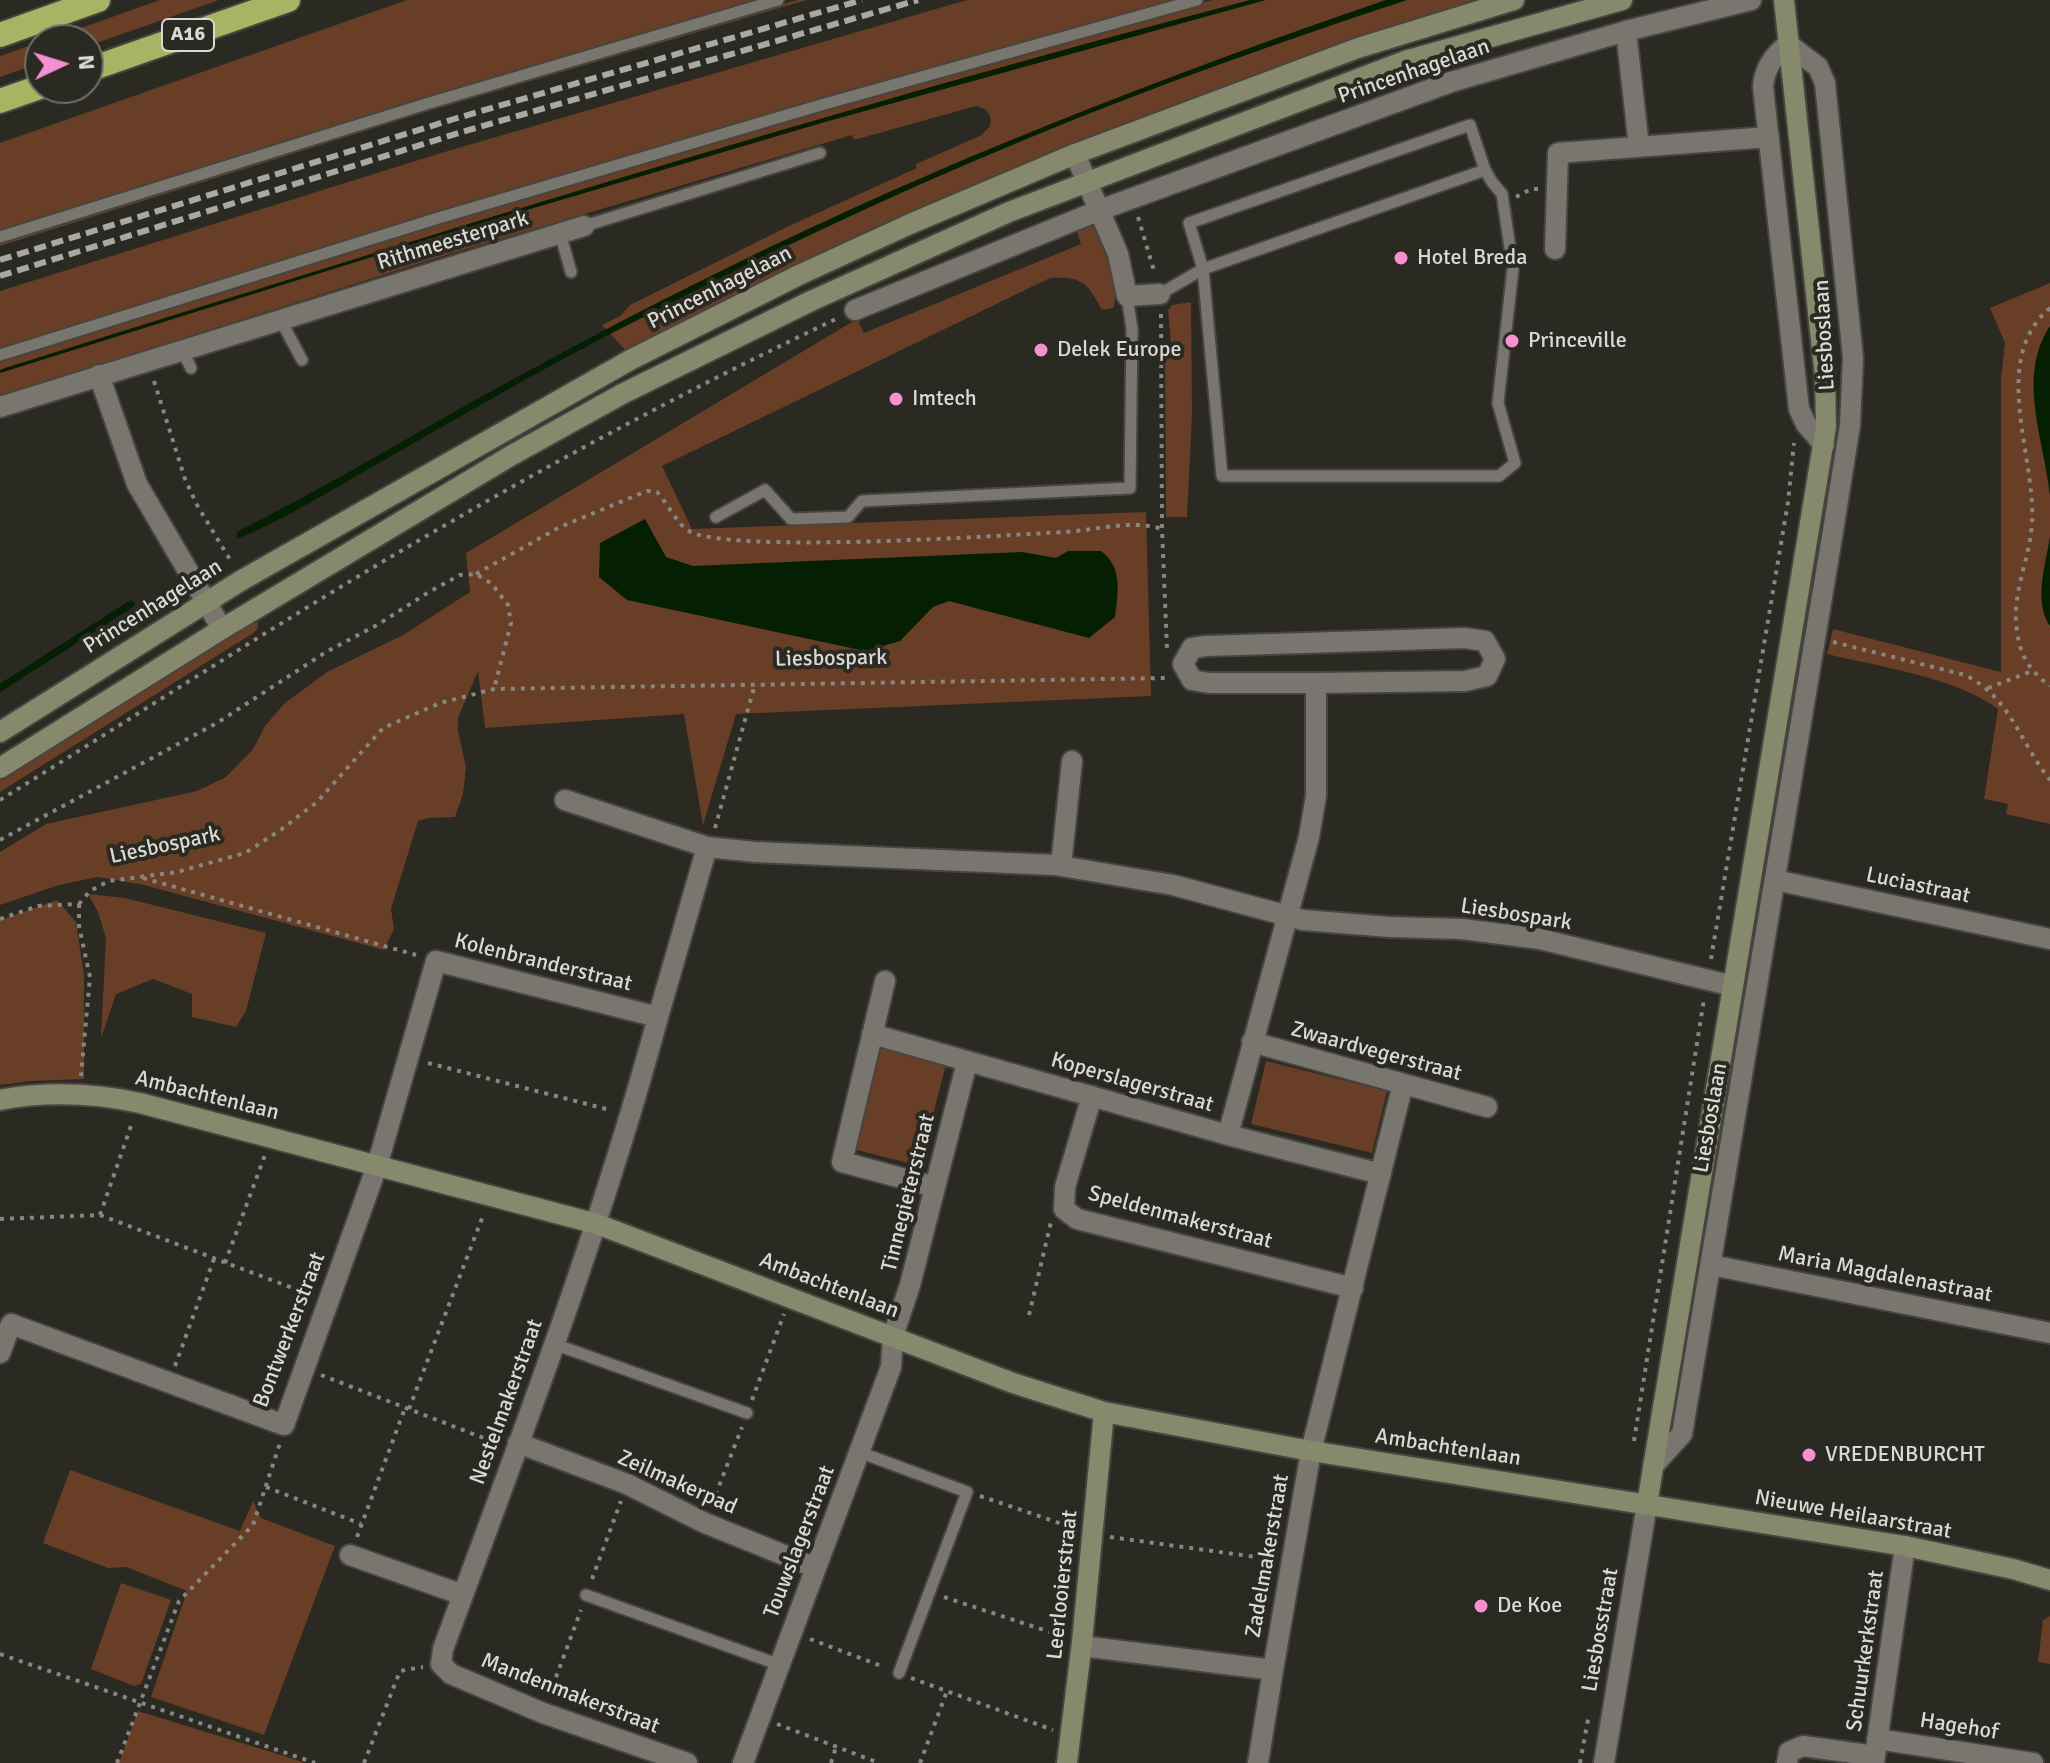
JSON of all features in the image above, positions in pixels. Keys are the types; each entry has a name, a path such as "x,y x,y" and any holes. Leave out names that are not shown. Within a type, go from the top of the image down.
{"highway":[{"path":"0,35 98,0"},
{"name":"A16","path":"104,64 288,0"},
{"path":"0,101 24,93"}],"street":[{"name":"Princenhagelaan","path":"0,732 242,580 646,352 799,275 923,218 1075,154 1358,48 1514,0"},
{"name":"Princenhagelaan","path":"0,768 222,629 512,455 622,394 811,301 1009,212 1405,61 1622,0"},
{"name":"Princenhagelaan","path":"855,310 1100,210 1451,82 1626,31 1751,0"},
{"name":"Liesboslaan","path":"1647,1504 1824,445 1827,410 1825,377 1784,0"},
{"path":"1626,31 1639,147"},
{"name":"Liesboslaan","path":"1788,44 1774,58 1764,79 1769,137 1799,409 1806,424 1824,445"},
{"name":"Liesboslaan","path":"1653,1466 1682,1434 1850,425 1852,339 1824,76 1814,63 1788,44"},
{"path":"1555,249 1558,153 1769,137"},
{"path":"1075,154 1118,254 1127,296 1160,294"},
{"name":"Rithmeesterpark","path":"0,407 148,360 186,359 280,319 584,226"},
{"path":"99,375 137,484 222,629"},
{"path":"1792,634 1815,638"},
{"path":"1465,638 1485,641 1495,659 1487,676 1465,681 1316,683 1209,683 1192,680 1183,664 1192,648 1206,646 1465,638"},
{"path":"1228,1135 1309,837 1316,796 1316,683"},
{"path":"1061,866 1072,761"},
{"path":"1771,763 1794,766"},
{"name":"Liesbospark","path":"565,800 707,847 755,852 1061,866 1173,885 1303,920 1462,929 1540,939 1733,986"},
{"path":"597,1224 707,847"},
{"name":"Luciastraat","path":"1775,880 1900,899 2050,939"},
{"name":"Kolenbranderstraat","path":"377,1166 436,961 658,1017"},
{"path":"885,981 842,1162 935,1187"},
{"name":"Koperslagerstraat","path":"872,1034 1228,1135 1381,1174"},
{"name":"Zwaardvegerstraat","path":"1252,1042 1487,1107"},
{"name":"Tinnegieterstraat","path":"893,1336 910,1285 967,1062"},
{"path":"1311,1451 1403,1084"},
{"name":"Ambachtenlaan","path":"0,1100 35,1094 80,1094 140,1103 597,1224 1013,1383 1104,1412 1311,1451 1647,1504"},
{"name":"Speldenmakerstraat","path":"1092,1096 1065,1187 1064,1209 1077,1219 1353,1288"},
{"name":"Bontwerkerstraat","path":"0,1353 11,1324 284,1425 377,1166"},
{"name":"Nestelmakerstraat","path":"463,1595 597,1224"},
{"name":"Maria Magdalenastraat","path":"1711,1265 2050,1333"},
{"name":"Touwslagerstraat","path":"743,1763 891,1367 893,1336"},
{"name":"Leerlooierstraat","path":"1067,1763 1082,1644 1104,1412"},
{"name":"Zeilmakerpad","path":"517,1447 627,1484 705,1523 816,1568"},
{"name":"Zadelmakerstraat","path":"1258,1763 1311,1451"},
{"name":"Nieuwe Heilaarstraat","path":"1647,1504 1905,1546 2050,1580"},
{"name":"Liesbosstraat","path":"1604,1763 1647,1504"},
{"name":"Schuurkerkstraat","path":"1875,1753 1905,1546"},
{"path":"350,1555 463,1595 443,1649 441,1664"},
{"name":"Zadelmakerstraat","path":"1082,1644 1273,1670"},
{"name":"Mandenmakerstraat","path":"441,1664 451,1674 543,1713 687,1763"},
{"name":"Hagehof","path":"1787,1763 1789,1752 1803,1746 2033,1763"}],"lane":[{"path":"0,237 411,108 778,0"},
{"path":"0,355 584,175 1197,0"},
{"path":"1470,125 1485,170 1502,194 1514,275 1498,403 1515,463 1499,476 1222,476 1203,269 1189,223 1470,125"},
{"name":"Rithmeesterpark","path":"584,226 820,153"},
{"path":"1160,294 1203,269 1485,170"},
{"path":"560,233 571,272"},
{"path":"716,517 765,490 791,519 848,517 862,501 1130,488 1132,329 1127,296"},
{"path":"280,319 302,360"},
{"path":"554,1344 747,1413"},
{"path":"859,1452 967,1492 899,1673"},
{"path":"586,1595 780,1665"}],"path":[{"path":"1503,203 1531,189 1557,189"},
{"path":"1133,198 1160,294 1163,352 1162,529 1167,652"},
{"path":"2050,308 2029,331 2021,356 2019,381 2023,437 2031,484 2032,529 2018,589 2016,619 2023,659 2050,686"},
{"path":"0,800 422,538 608,433 723,373 855,310"},
{"path":"148,360 185,479 242,580"},
{"path":"1632,1453 1788,502 1799,409"},
{"path":"0,840 217,723 326,652 460,575 476,574 492,584 508,605 511,623 494,689"},
{"path":"259,608 273,630"},
{"path":"1815,638 1965,675 1988,688 2005,707 2024,744 2050,780"},
{"name":"Liesbospark","path":"79,904 90,891 109,881 177,872 245,853 317,802 383,728 440,703 494,689 1167,679 1167,664"},
{"path":"1988,688 2032,671"},
{"path":"707,847 715,829 755,684"},
{"path":"141,878 436,961"},
{"path":"0,919 38,906 79,904 79,926 90,977 80,1094"},
{"path":"409,1058 631,1115"},
{"path":"100,1215 140,1103"},
{"path":"225,1263 271,1138"},
{"path":"350,1555 491,1196"},
{"path":"1029,1315 1051,1220 1064,1209"},
{"path":"0,1219 100,1215 329,1301"},
{"path":"169,1382 214,1259"},
{"path":"304,1368 517,1447"},
{"path":"117,1763 179,1601 253,1525 284,1425"},
{"path":"266,1487 362,1524"},
{"path":"967,1492 1093,1535 1291,1562"},
{"path":"929,1592 1082,1644"},
{"path":"792,1631 1070,1736"},
{"path":"0,1654 141,1701 301,1761 315,1763"},
{"path":"364,1763 400,1671 441,1664"},
{"path":"920,1763 947,1691"},
{"path":"1580,1763 1589,1712"},
{"path":"760,1718 879,1763"},
{"path":"831,1763 836,1747"}],"shaded area":[{"path":"160,0 219,0 104,40 104,24 92,24"},
{"path":"407,0 764,0 0,233 0,143"},
{"path":"797,0 807,0 428,111 0,246 0,242 231,169"},
{"path":"967,0 1181,0 0,350 0,291 441,153"},
{"path":"1212,0 1494,0 1357,42 629,354 602,325 620,316 630,305 791,225 917,168 916,164 982,135 990,126 988,113 976,106 854,140 852,135 446,255 0,396 0,359 435,223 822,108"},
{"path":"1250,0 1266,0 825,122 439,236 0,373 5,368 625,176 937,85"},
{"path":"1386,0 1407,0 1217,65 1076,119 923,183 819,231 583,348 313,501 237,539 237,532 517,377 665,299 806,230 969,158 1134,91"},
{"path":"24,48 24,69 0,77 0,56"},
{"path":"1089,224 1095,227 1110,268 1115,290 1113,308 1102,310 1087,287 1077,280 1050,278 662,466 692,529 1146,512 1151,696 736,714 703,825 684,714 485,728 478,671 458,718 466,767 463,794 455,817 418,821 391,909 394,929 384,950 144,885 98,877 59,885 0,905 0,852 46,824 197,791 226,777 253,749 265,726 285,703 327,672 403,635 470,592 466,553 857,319 864,333 1081,244 1076,229"},
{"path":"2050,283 2050,824 2006,814 2008,804 1984,799 1998,709 1939,681 1827,654 1833,629 2001,672 2001,378 2005,343 1990,308"},
{"path":"1191,302 1192,413 1187,517 1166,517 1165,356 1172,355 1168,310 1172,305"},
{"path":"2050,326 2050,496 2034,388 2040,346"},
{"path":"645,519 666,557 693,566 1022,552 1056,558 1068,551 1101,551 1108,557 1116,573 1115,617 1089,638 949,601 933,607 900,641 865,651 627,600 599,577 600,543"},
{"path":"2050,536 2050,626 2041,594"},
{"path":"257,617 255,632 0,792 0,778"},
{"path":"88,894 125,898 266,933 246,1011 236,1027 192,1017 192,994 153,979 116,994 101,1038 106,938 98,912"},
{"path":"57,900 76,922 84,975 84,1079 0,1085 0,920"},
{"path":"880,1045 946,1064 920,1166 853,1149"},
{"path":"1266,1061 1387,1091 1372,1153 1251,1124"},
{"path":"70,1470 240,1531 253,1501 261,1518 335,1546 264,1735 151,1697 187,1591 126,1567 108,1568 43,1543"},
{"path":"121,1583 171,1600 141,1684 134,1686 91,1669"},
{"path":"2050,1616 2050,1664 2038,1662 2043,1620"},
{"path":"138,1711 297,1760 304,1763 119,1763"}],"waterway":[{"path":"0,688 131,604"}],"railway":[{"path":"0,260 454,119 862,0"},
{"path":"0,276 462,132 918,0"}],"place":[{"name":"Hotel Breda","path":"1401,258"},
{"name":"Princeville","path":"1512,341"},
{"name":"Delek Europe","path":"1041,350"},
{"name":"Imtech","path":"896,399"},
{"name":"VREDENBURCHT","path":"1809,1455"},
{"name":"De Koe","path":"1481,1606"}]}
